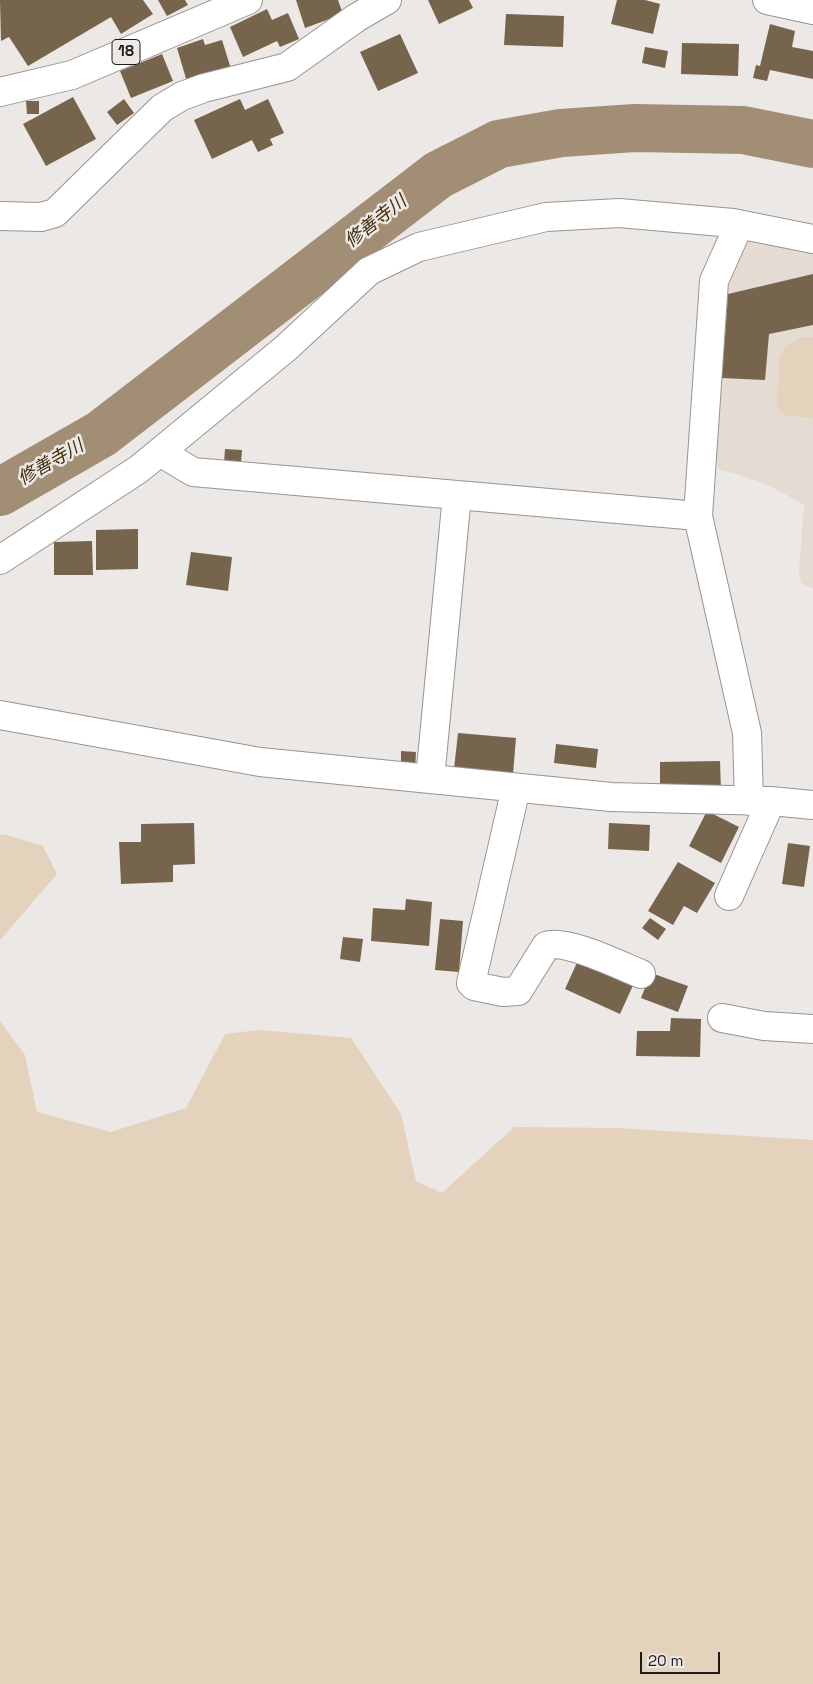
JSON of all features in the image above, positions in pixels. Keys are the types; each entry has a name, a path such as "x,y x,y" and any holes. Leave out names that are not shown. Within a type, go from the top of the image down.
{"street":[{"name":"18","path":"0,92 72,75 248,0"},
{"path":"0,216 41,217 55,213 67,204 118,149 162,108 182,96 204,88 287,67 356,18 387,0"},
{"path":"767,0 813,10"},
{"path":"0,560 139,469 286,348 369,271 419,247 546,217 618,213 739,225 813,239"},
{"path":"729,896 760,801 747,733 698,516 714,281 739,225"},
{"path":"160,452 193,472 698,516"},
{"path":"430,779 457,495"},
{"path":"0,715 260,762 656,800 760,801 813,805"},
{"path":"516,788 471,983 474,986 503,992 518,991 546,946 552,943 569,946 641,974"},
{"path":"722,1018 764,1026 813,1029"}],"shaded area":[{"path":"761,238 813,247 813,589 801,583 799,572 804,505 770,486 737,474 719,470 717,464 714,436 725,289 747,242"},
{"path":"803,337 813,337 813,418 784,415 777,406 779,360 784,347"},
{"path":"3,834 43,846 57,874 0,940 0,835"},
{"path":"0,1021 25,1055 37,1112 111,1132 186,1108 225,1034 259,1030 351,1038 401,1114 416,1181 442,1193 514,1127 617,1128 813,1140 813,1684 0,1684"}],"building":[{"path":"0,0 143,0 153,14 121,34 111,17 28,66 9,37 1,41"},
{"path":"158,0 185,0 188,5 167,16"},
{"path":"296,0 338,0 343,14 305,28"},
{"path":"428,0 469,0 473,8 439,24"},
{"path":"617,0 645,0 660,4 653,34 611,24"},
{"path":"267,9 272,20 288,13 299,39 280,47 277,41 243,57 230,27"},
{"path":"506,14 564,16 563,47 504,45"},
{"path":"770,24 795,31 792,47 813,51 813,79 770,70 767,81 753,78 756,65 760,66"},
{"path":"400,34 418,73 378,91 360,52"},
{"path":"203,39 205,45 222,40 231,69 187,82 177,48"},
{"path":"682,43 739,44 738,76 681,74"},
{"path":"645,47 668,51 665,68 642,63"},
{"path":"162,54 173,81 131,98 120,71"},
{"path":"73,97 96,139 46,166 23,124"},
{"path":"124,99 134,113 117,125 107,112"},
{"path":"240,99 245,110 268,99 284,133 270,139 273,145 258,152 252,140 212,159 194,120"},
{"path":"26,101 39,101 39,114 27,114"},
{"path":"813,274 813,325 769,334 765,380 722,378 728,294"},
{"path":"225,449 242,450 241,464 224,463"},
{"path":"138,529 138,569 96,570 96,530"},
{"path":"92,541 93,575 54,575 54,542"},
{"path":"191,552 232,557 228,591 186,585"},
{"path":"458,733 516,738 513,774 454,769"},
{"path":"556,744 598,749 596,768 554,763"},
{"path":"401,751 416,752 415,772 401,772"},
{"path":"720,761 721,790 660,790 660,762"},
{"path":"707,811 739,827 721,863 689,846"},
{"path":"194,823 195,864 173,865 173,882 121,884 119,842 141,842 141,824"},
{"path":"609,823 650,825 649,851 608,849"},
{"path":"788,843 810,846 804,887 782,884"},
{"path":"678,862 715,883 697,913 684,906 673,925 648,911"},
{"path":"406,899 432,902 429,946 371,941 373,908 405,910"},
{"path":"650,918 666,929 658,940 642,928"},
{"path":"440,919 463,921 459,972 435,970"},
{"path":"343,937 363,939 360,962 340,959"},
{"path":"580,956 635,981 620,1014 565,989"},
{"path":"651,973 688,986 678,1012 641,998"},
{"path":"671,1018 701,1019 700,1057 636,1056 637,1031 670,1031"}],"waterway":[{"name":"修善寺川","path":"0,492 101,434 438,175 499,144 561,133 635,128 743,130 813,144"}]}
